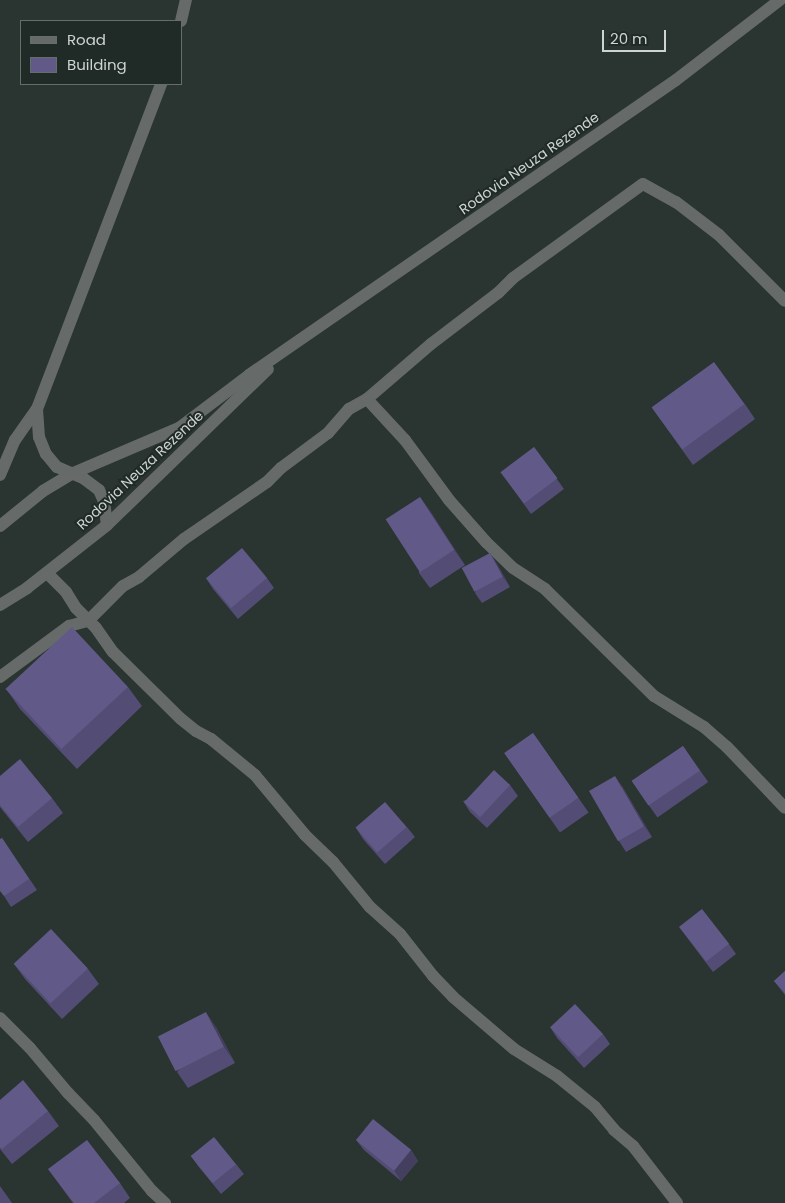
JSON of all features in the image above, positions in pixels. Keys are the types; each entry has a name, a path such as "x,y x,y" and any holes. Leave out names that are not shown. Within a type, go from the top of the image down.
{"street":[{"path":"181,20 186,0"},
{"name":"Rodovia Neuza Rezende","path":"0,526 43,490 70,474 178,428 291,347 676,80 780,0"},
{"path":"0,475 15,440 37,409 161,85"},
{"path":"0,677 69,626 88,622 123,586 139,577 184,539 267,482 281,468 328,433 349,409 367,399 431,344 498,293 512,278 643,184 676,202 719,235 785,300"},
{"name":"Rodovia Neuza Rezende","path":"0,605 46,573 107,525 291,347"},
{"path":"367,399 405,440 449,500 486,542 513,568 545,589 654,696 696,722 715,737 785,808"},
{"path":"37,409 38,437 46,454 57,467 91,482 99,490 104,500 107,525"},
{"path":"46,573 60,585 88,622 120,658 181,719 196,731 211,739 255,775 305,835 333,862 370,907 400,934 433,976 453,997 514,1049 557,1076 595,1107 614,1130 633,1146 677,1203"},
{"path":"0,1018 30,1048 94,1120 146,1184 165,1203"}],"building":[{"path":"714,362 745,404 682,449 652,407"},
{"path":"534,447 557,478 524,503 500,472"},
{"path":"420,497 454,550 420,572 386,519"},
{"path":"242,548 267,578 231,608 206,578"},
{"path":"490,553 503,577 474,592 462,568"},
{"path":"72,627 128,687 61,749 5,689"},
{"path":"533,733 578,798 550,818 504,753"},
{"path":"683,746 700,771 648,806 632,781"},
{"path":"20,759 52,798 18,827 0,805 0,776"},
{"path":"494,770 510,785 480,817 464,802"},
{"path":"615,776 644,826 618,841 589,791"},
{"path":"385,802 407,827 377,852 356,828"},
{"path":"2,838 29,879 4,896 0,891 0,839"},
{"path":"702,909 729,944 706,962 679,927"},
{"path":"51,929 88,968 51,1003 14,964"},
{"path":"785,971 785,993 774,981"},
{"path":"575,1004 603,1034 578,1057 550,1027"},
{"path":"206,1012 224,1047 176,1071 158,1037"},
{"path":"23,1080 48,1111 2,1149 0,1147 0,1100"},
{"path":"373,1119 411,1150 394,1171 356,1140"},
{"path":"214,1137 236,1164 213,1183 191,1156"},
{"path":"87,1140 120,1183 94,1203 74,1203 48,1169"}]}
